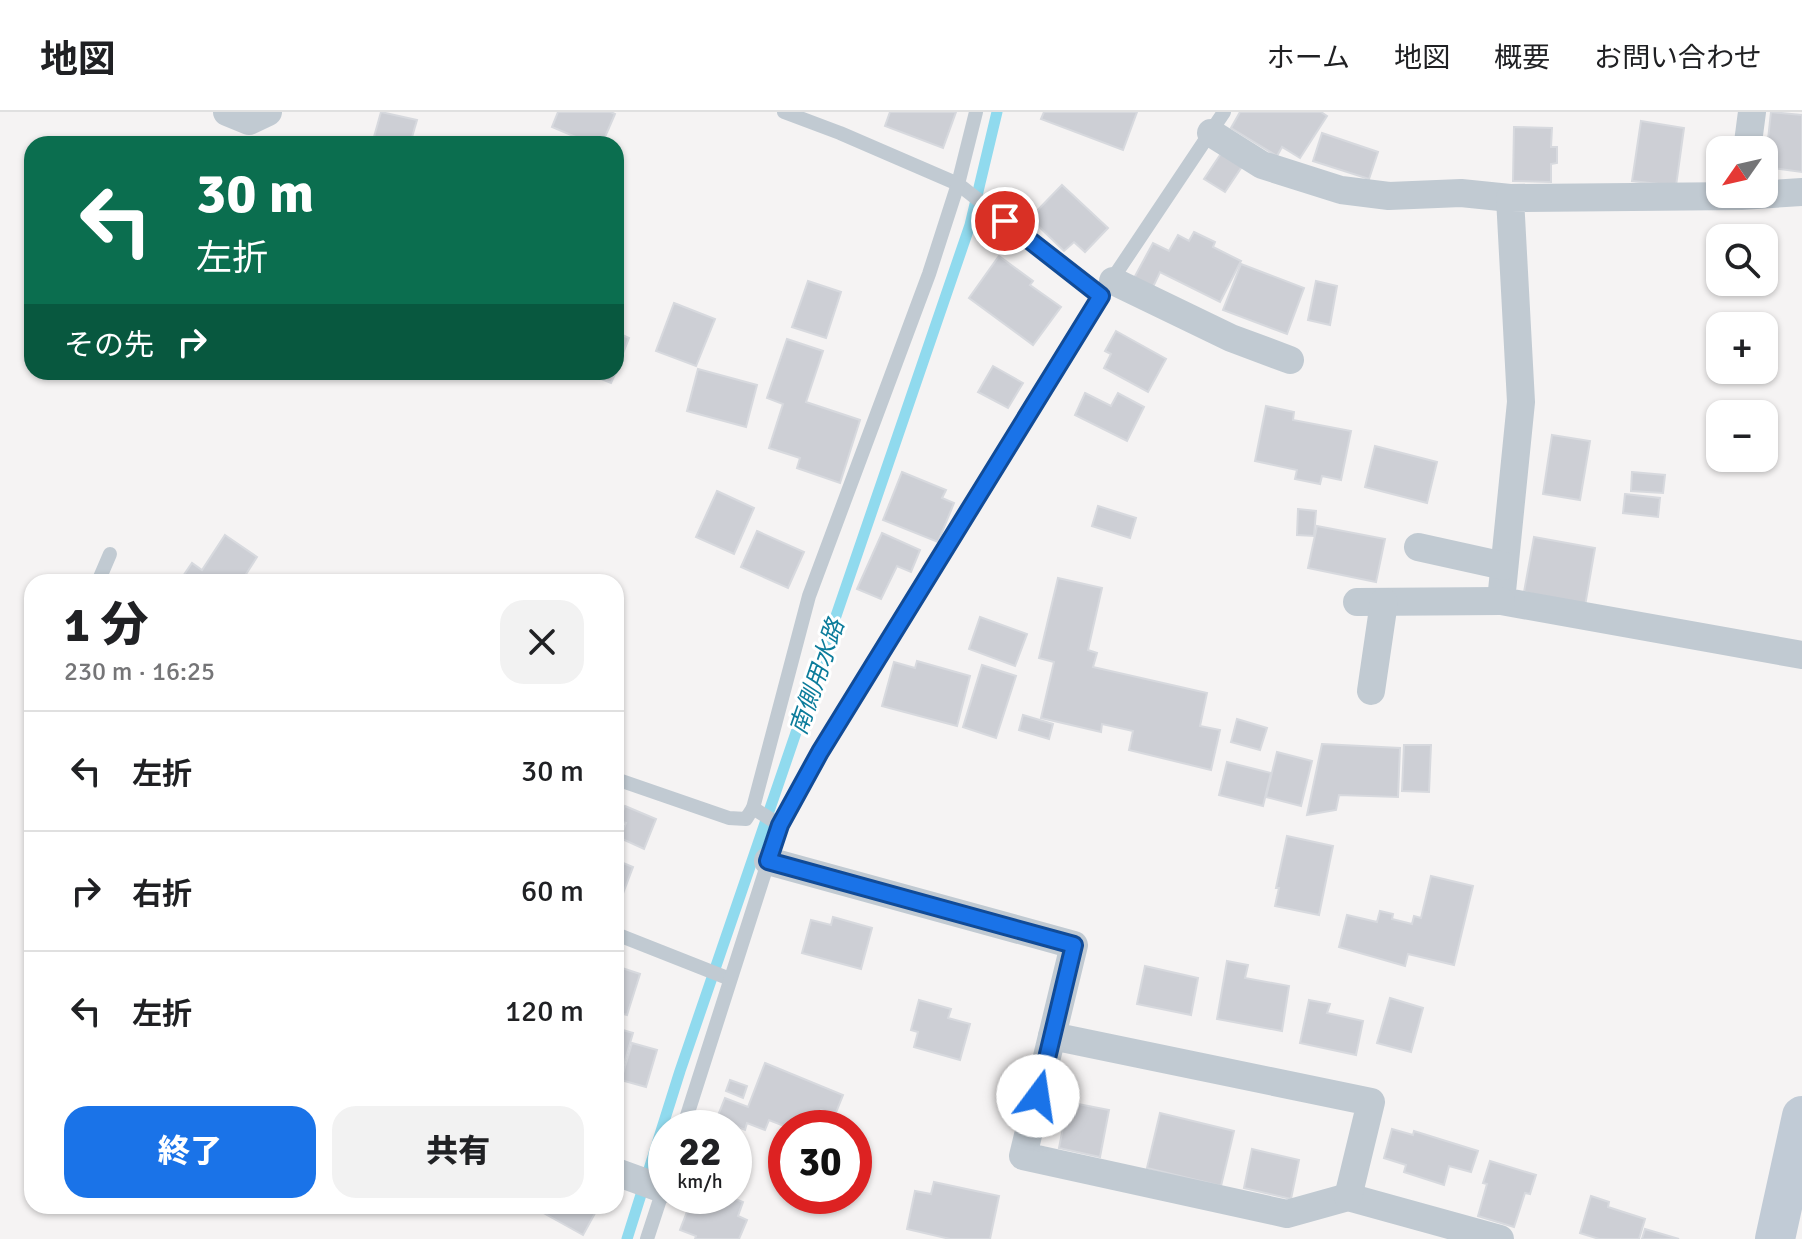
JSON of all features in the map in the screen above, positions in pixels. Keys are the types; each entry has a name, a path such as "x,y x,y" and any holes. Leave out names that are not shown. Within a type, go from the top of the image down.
{"main road":[{"path":"1775,1239 1802,1116"}],"street":[{"path":"227,112 249,121 268,112"},
{"path":"1749,136 1752,112"},
{"path":"1218,122 1262,165 1341,190 1389,196 1461,193 1510,198 1706,195"},
{"path":"1778,193 1802,192"},
{"path":"1501,601 1521,402 1510,198"},
{"path":"1107,288 1290,360"},
{"path":"1418,547 1504,566"},
{"path":"1371,691 1370,602 1501,601 1802,655"},
{"path":"768,861 1074,945 1023,1156 1287,1214 1348,1197 1500,1239"},
{"path":"1052,1036 1371,1102 1348,1197"},
{"path":"624,1174 648,1180"}],"lane":[{"path":"784,112 958,184 1107,288"},
{"path":"624,782 729,818 746,819 753,808 809,596 913,318 958,184 976,112"},
{"path":"689,1110 780,825 820,752 1107,288 1218,122"},
{"path":"101,574 110,554"},
{"path":"753,808 780,825"},
{"path":"624,937 730,979"},
{"path":"647,1239 655,1214"}],"building":[{"path":"381,112 417,120 412,136 374,136"},
{"path":"558,112 615,114 605,136 573,136 552,127"},
{"path":"890,112 956,112 943,148 885,126"},
{"path":"1044,112 1137,112 1123,150 1041,119"},
{"path":"1240,112 1321,112 1327,116 1300,158 1282,147 1277,156 1231,128"},
{"path":"1771,112 1802,115 1802,172 1778,169 1778,136 1768,136"},
{"path":"1641,121 1684,128 1676,186 1632,181"},
{"path":"1514,127 1552,128 1551,147 1557,147 1557,163 1551,164 1551,182 1513,181"},
{"path":"1322,133 1378,152 1369,179 1313,161"},
{"path":"1222,152 1243,165 1225,192 1204,179"},
{"path":"1062,185 1108,228 1085,252 1074,242 1064,251 1030,218"},
{"path":"1194,232 1215,242 1213,247 1241,261 1220,302 1160,272 1153,287 1134,278 1153,243 1169,251 1178,235 1189,241"},
{"path":"999,256 1033,281 1030,285 1061,307 1033,345 969,298"},
{"path":"1241,264 1304,288 1287,334 1223,310"},
{"path":"808,281 841,292 826,338 792,327"},
{"path":"1316,281 1337,286 1330,325 1308,320"},
{"path":"674,303 715,319 696,366 656,351"},
{"path":"1116,331 1166,359 1148,392 1104,368 1111,354 1105,351"},
{"path":"787,339 823,351 806,402 860,420 840,483 797,468 800,458 769,448 783,404 767,398"},
{"path":"993,366 1023,383 1008,408 978,392"},
{"path":"698,369 757,385 746,427 687,411"},
{"path":"1085,393 1111,406 1118,393 1144,407 1127,441 1075,415"},
{"path":"1266,406 1294,412 1293,420 1351,431 1341,480 1322,476 1320,484 1295,479 1297,470 1255,461"},
{"path":"1552,435 1590,441 1580,500 1543,494"},
{"path":"1375,446 1437,462 1427,503 1365,487"},
{"path":"902,472 946,490 942,498 954,503 938,542 883,520"},
{"path":"1632,472 1665,475 1663,493 1631,491"},
{"path":"717,491 754,508 734,554 696,537"},
{"path":"1625,494 1660,498 1658,517 1623,513"},
{"path":"1098,506 1136,518 1130,538 1092,526"},
{"path":"1298,509 1316,511 1314,536 1297,535"},
{"path":"1317,526 1385,539 1376,582 1308,568"},
{"path":"757,531 804,552 788,588 741,567"},
{"path":"882,533 920,550 911,572 897,566 881,599 857,589"},
{"path":"225,535 257,557 246,574 184,574 192,563 202,570"},
{"path":"1534,537 1595,548 1585,606 1524,592"},
{"path":"1058,578 1102,588 1088,650 1097,653 1093,667 1207,693 1200,726 1220,730 1211,770 1129,750 1133,731 1102,724 1101,732 1041,718 1054,662 1039,658"},
{"path":"980,617 1027,634 1015,666 969,649"},
{"path":"917,661 970,676 957,726 882,706 894,662 915,668"},
{"path":"982,665 1016,676 996,738 963,727"},
{"path":"1023,715 1053,724 1049,739 1019,730"},
{"path":"1237,719 1267,728 1260,750 1231,742"},
{"path":"1322,744 1400,748 1398,797 1339,795 1336,810 1307,815"},
{"path":"1404,745 1431,745 1429,792 1402,791"},
{"path":"1277,752 1312,761 1301,806 1266,797"},
{"path":"1227,762 1271,773 1263,806 1219,795"},
{"path":"625,806 656,819 644,849 624,840"},
{"path":"1287,836 1333,846 1319,915 1275,906"},
{"path":"624,863 633,867 624,891"},
{"path":"1431,876 1473,886 1454,965 1408,954 1405,966 1339,947 1347,915 1377,922 1380,911 1393,914 1392,919 1412,924 1414,916 1421,918"},
{"path":"833,917 872,928 861,969 802,953 811,920 831,925"},
{"path":"1227,961 1248,965 1245,978 1289,986 1282,1031 1217,1019"},
{"path":"1145,966 1198,978 1191,1015 1137,1004"},
{"path":"624,969 640,974 627,1015 624,1014"},
{"path":"1390,998 1423,1008 1411,1052 1377,1043"},
{"path":"919,1000 951,1009 948,1018 970,1024 960,1060 914,1047 918,1032 911,1030"},
{"path":"1309,1000 1330,1004 1327,1013 1363,1021 1356,1055 1300,1043"},
{"path":"624,1030 633,1033 624,1064"},
{"path":"632,1043 657,1050 646,1087 624,1081"},
{"path":"765,1063 843,1095 837,1110 768,1110 765,1130 752,1125 752,1110 720,1110 725,1098 748,1107"},
{"path":"730,1080 747,1086 743,1098 726,1091"},
{"path":"1068,1102 1109,1110 1100,1157 1059,1148"},
{"path":"1160,1113 1234,1131 1221,1186 1147,1168"},
{"path":"1392,1129 1413,1135 1414,1131 1478,1151 1471,1172 1449,1166 1444,1185 1404,1172 1406,1165 1384,1158"},
{"path":"1252,1149 1299,1160 1291,1199 1244,1188"},
{"path":"1490,1161 1536,1175 1530,1194 1525,1193 1514,1227 1478,1216"},
{"path":"934,1182 999,1196 990,1239 950,1239 907,1229 915,1191 931,1194"},
{"path":"1591,1196 1609,1202 1608,1207 1645,1219 1639,1239 1599,1239 1580,1233"},
{"path":"545,1214 595,1214 583,1235"},
{"path":"686,1214 739,1214 747,1220 739,1239 695,1239 696,1236 680,1230"},
{"path":"1645,1229 1679,1239 1642,1239"}],"waterway":[{"name":"南側用水路","path":"627,1239 680,1071 970,225 997,112"}],"route":[{"path":"1005,221 1101,296 820,752 780,825 768,861 1074,945 1038,1096"}]}
